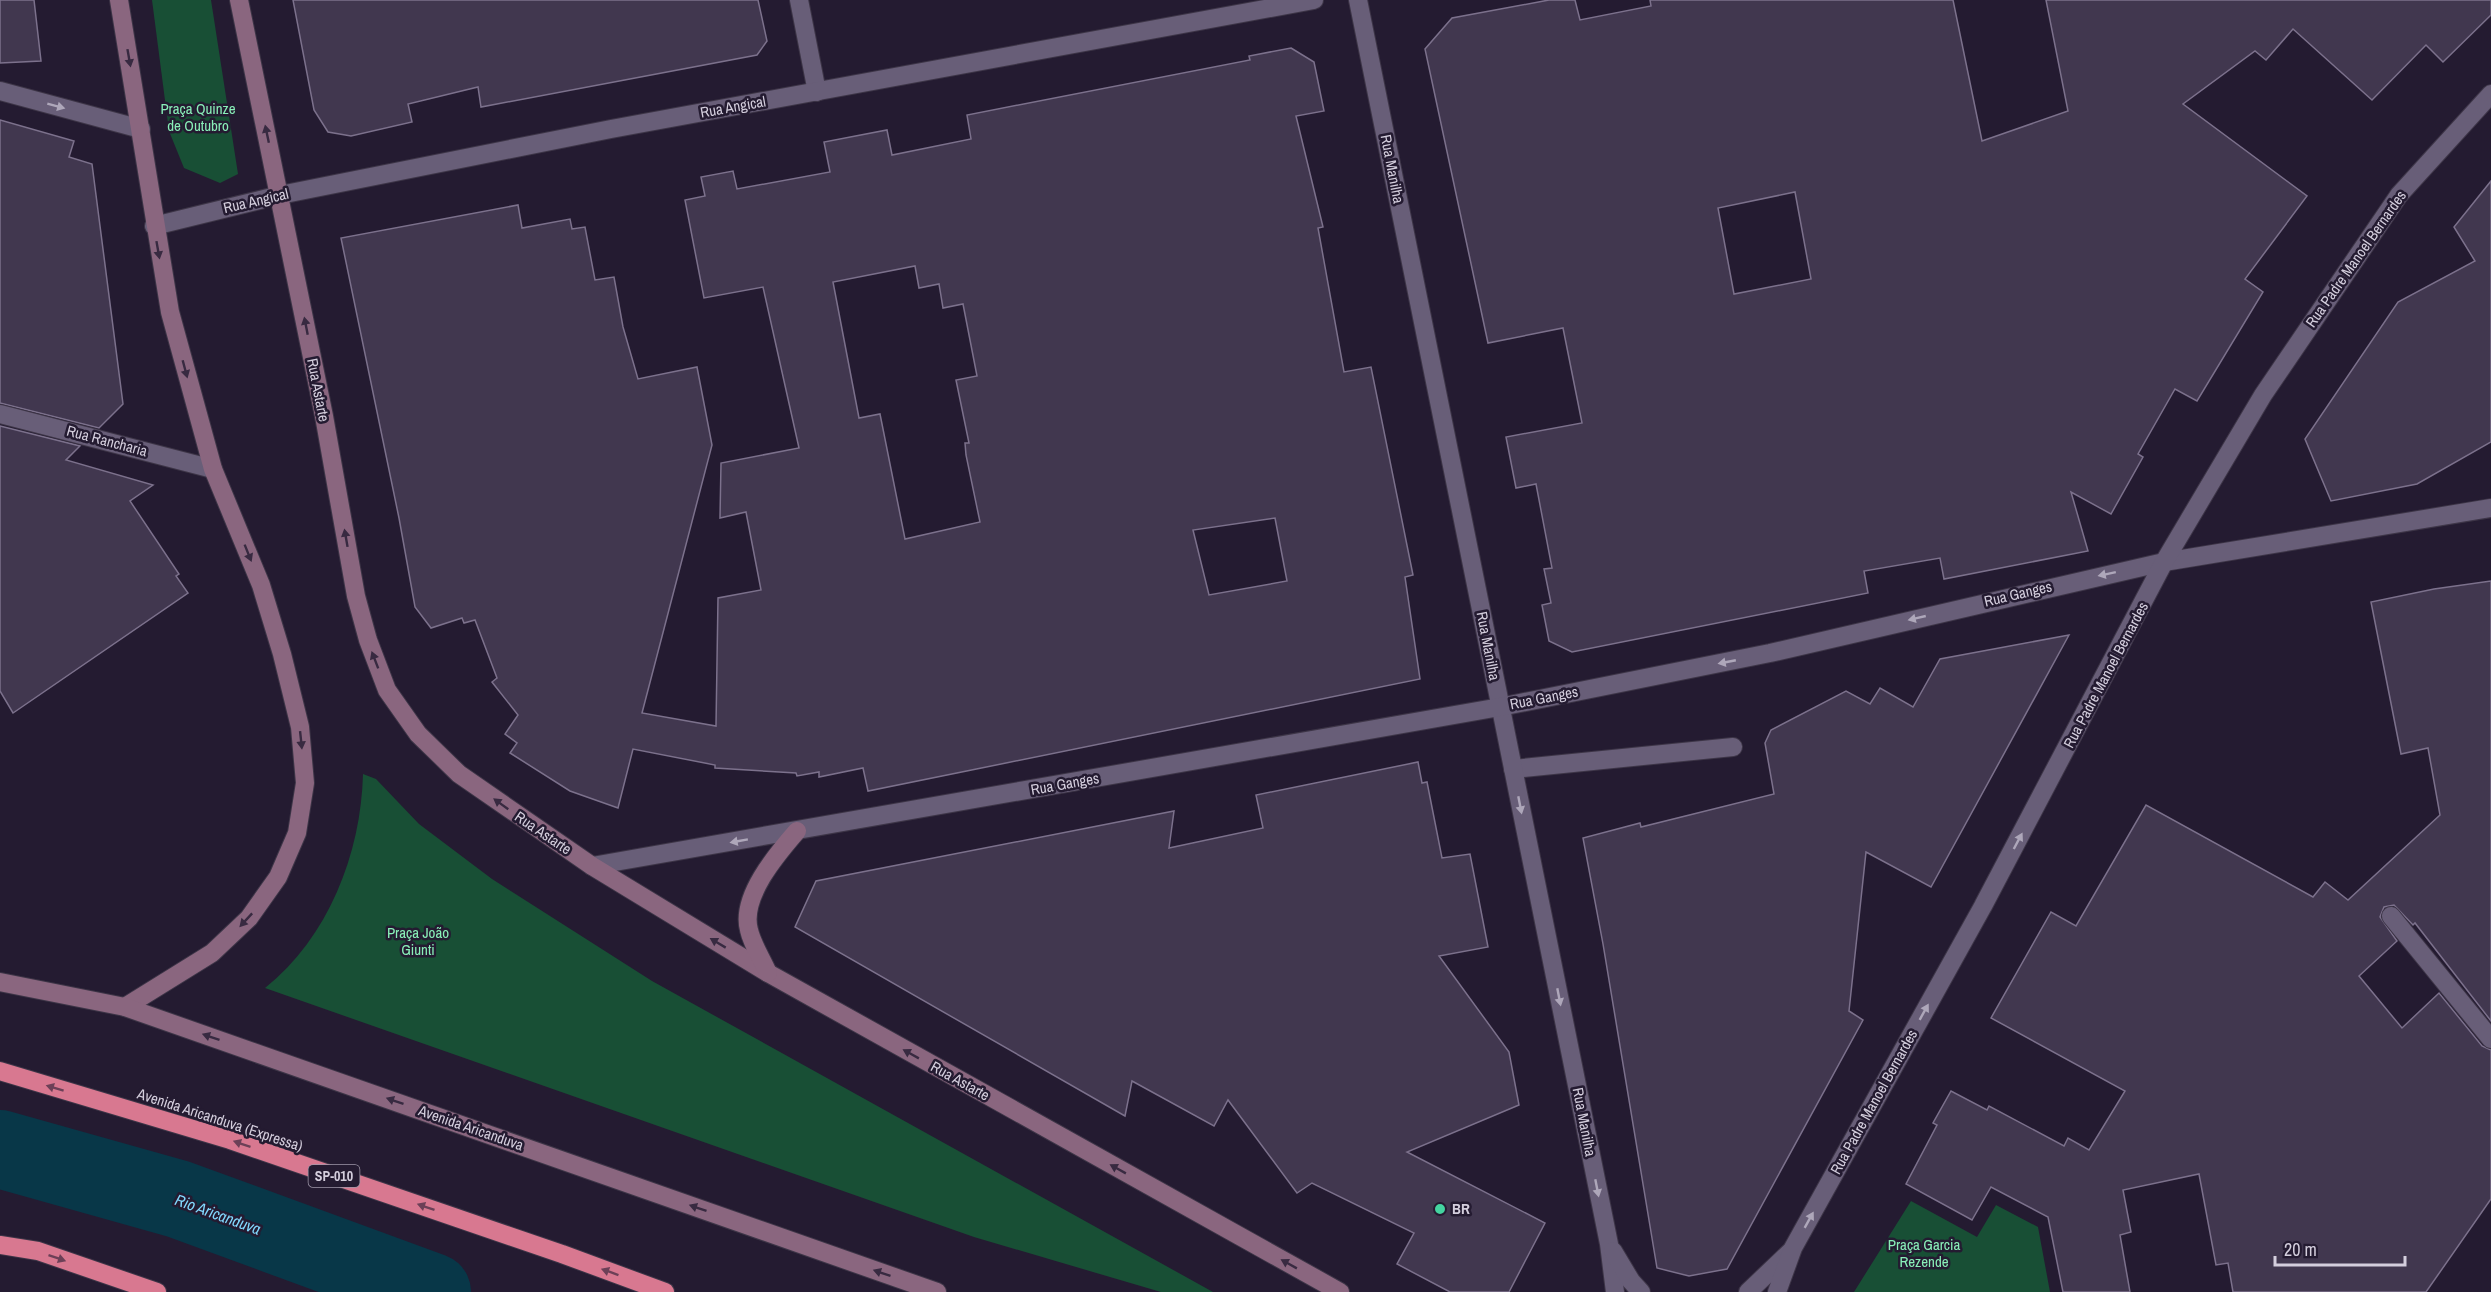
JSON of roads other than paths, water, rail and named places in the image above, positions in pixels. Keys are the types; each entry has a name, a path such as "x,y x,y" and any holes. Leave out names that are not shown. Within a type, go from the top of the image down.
{"highway":[{"name":"Avenida Aricanduva (Expressa)","path":"0,1071 230,1140 562,1254 665,1292"},
{"path":"0,1245 38,1251 157,1292"}],"main road":[{"path":"119,0 141,129 154,226 170,312 213,469 261,585 282,654 300,727 305,783 297,833 278,877 249,918 212,953 125,1007"},
{"name":"Rua Astarte","path":"239,0 280,195 356,596 368,640 387,690 418,734 459,774 592,867 768,973 1340,1292"},
{"path":"768,973 748,929 750,905 772,861 796,831"},
{"name":"Avenida Aricanduva","path":"0,982 125,1007 937,1292"}],"street":[{"path":"799,0 817,92"},
{"name":"Rua Angical","path":"154,226 280,195 611,129 1314,0"},
{"name":"Rua Manilha","path":"1358,0 1609,1244 1615,1292"},
{"path":"0,91 141,129"},
{"name":"Rua Padre Manoel Bernardes","path":"1777,1292 1793,1248 1983,906 2164,562 2263,395 2399,195 2491,94"},
{"name":"Rua Rancharia","path":"0,414 213,469"},
{"name":"Rua Ganges","path":"592,867 1500,707 1770,653 2164,562 2491,508"},
{"path":"1513,769 1733,747"},
{"path":"2391,916 2491,1039"},
{"path":"1609,1244 1631,1281 1641,1292"},
{"path":"1748,1292 1793,1248"}],"waterway":[{"name":"Rio Aricanduva","path":"0,1149 178,1199 432,1292"}],"place":[{"name":"BR","path":"1440,1209"}],"park label":[{"name":"Praça Quinze de Outubro","path":"198,118"},
{"name":"Praça João Giunti","path":"418,942"},
{"name":"Praça Garcia Rezende","path":"1924,1254"}]}
